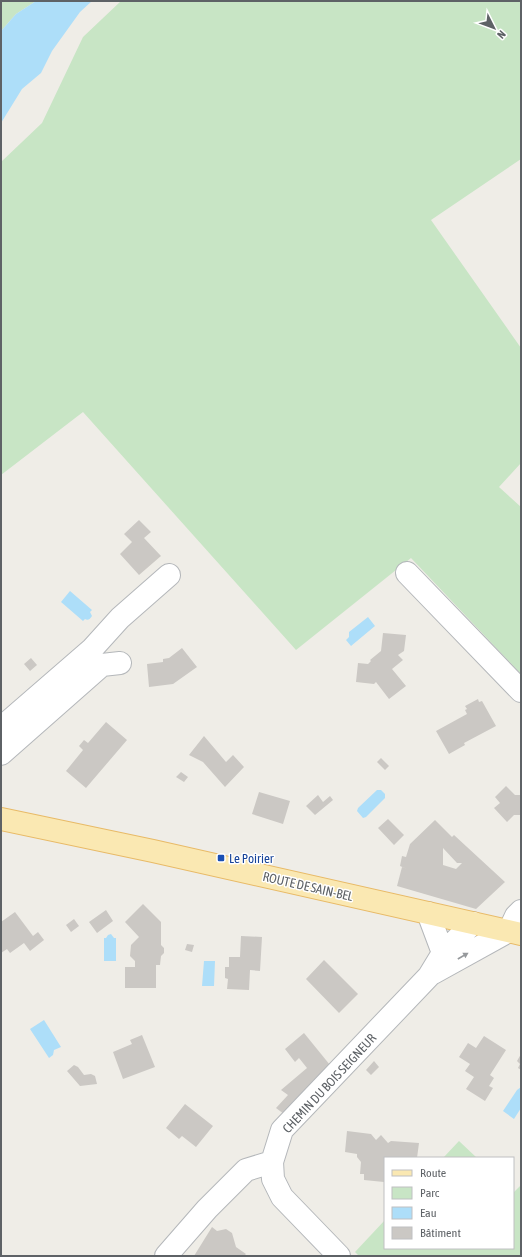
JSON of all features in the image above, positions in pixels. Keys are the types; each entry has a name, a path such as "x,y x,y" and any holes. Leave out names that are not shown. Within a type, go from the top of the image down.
{"main road":[{"name":"ROUTE DE SAIN-BEL","path":"1,819 153,851 515,932"}],"street":[{"path":"407,573 521,691"},
{"path":"1,728 92,649 120,618 169,574"},
{"path":"1,754 102,665 120,663"},
{"path":"515,932 516,916 521,911"},
{"path":"428,913 443,953"},
{"name":"CHEMIN DU BOIS SEIGNEUR","path":"339,1256 282,1197 273,1179 272,1162 282,1130 429,976 443,953 473,923"},
{"name":"CHEMIN DU BOIS SEIGNEUR","path":"429,976 515,932"},
{"path":"166,1256 207,1209 246,1170 272,1162"}],"green space":[{"path":"1,1 36,1 16,14 1,31"},
{"path":"121,1 521,1 521,159 431,220 521,348 521,463 499,487 521,507 521,674 411,558 296,650 83,412 1,475 1,162 42,123 83,37"},
{"path":"459,1141 476,1157 444,1157"},
{"path":"521,1185 521,1256 359,1256 355,1252 384,1221 384,1249 514,1249 514,1192"}],"water":[{"path":"36,1 92,1 80,12 52,51 41,73 22,89 1,123 1,31 16,14"},
{"path":"70,591 92,610 90,612 92,616 89,619 85,619 83,621 61,602"},
{"path":"368,617 375,626 351,646 346,640 349,637 349,632"},
{"path":"377,790 381,790 385,794 385,798 366,817 363,818 357,811 358,808"},
{"path":"111,934 114,938 116,938 116,961 104,961 104,938"},
{"path":"204,961 215,961 214,986 202,986"},
{"path":"44,1020 61,1047 54,1050 53,1055 49,1058 30,1029"},
{"path":"521,1087 521,1108 514,1119 503,1111 517,1090"}],"building":[{"path":"139,520 151,532 144,538 161,556 139,575 120,554 132,542 124,534"},
{"path":"383,633 406,635 404,651 398,655 403,660 392,669 406,686 389,699 376,682 374,684 356,682 358,663 368,664 371,661 370,660 381,651"},
{"path":"182,648 197,667 173,684 149,687 147,664 163,662 163,659 169,658"},
{"path":"31,658 37,665 30,671 24,664"},
{"path":"478,699 479,702 482,701 496,726 464,743 465,745 449,754 436,731 467,714 465,710 467,709 465,706"},
{"path":"106,722 127,740 86,788 66,771 83,750 79,746 84,740 88,743"},
{"path":"204,736 226,762 233,755 244,767 225,787 203,762 189,755"},
{"path":"381,758 389,766 385,770 377,762"},
{"path":"181,772 188,777 184,782 176,777"},
{"path":"506,786 515,795 521,795 521,815 514,815 507,822 494,808 500,803 495,797"},
{"path":"259,792 290,801 283,824 252,814"},
{"path":"318,795 323,802 330,796 333,800 315,815 306,806"},
{"path":"388,819 404,835 394,845 378,828"},
{"path":"435,820 452,837 454,835 505,882 476,909 397,886 402,867 407,869 400,866 402,856 406,857 410,844","holes":["443,848 457,863 462,863 456,869 443,865"]},
{"path":"143,904 161,922 161,945 164,948 164,953 161,956 160,965 156,965 156,988 125,988 125,967 135,967 135,961 130,956 131,945 139,937 125,922"},
{"path":"106,910 113,921 97,933 89,922"},
{"path":"15,912 33,936 38,932 44,940 30,951 24,943 10,953 7,949 1,953 1,922"},
{"path":"74,919 79,926 71,932 66,925"},
{"path":"241,936 262,937 260,971 250,970 249,990 227,989 228,979 225,978 225,967 229,967 229,957 240,957"},
{"path":"187,944 194,945 192,952 185,950"},
{"path":"324,960 358,994 339,1013 306,979"},
{"path":"304,1033 330,1065 284,1114 276,1108 288,1095 281,1090 307,1068 299,1058 295,1062 285,1049"},
{"path":"142,1035 155,1067 123,1079 113,1052 132,1044 130,1040"},
{"path":"484,1036 506,1050 490,1075 494,1078 489,1086 493,1088 485,1101 466,1089 474,1077 465,1071 470,1064 459,1057 468,1043 476,1048"},
{"path":"521,1054 521,1070 518,1068 520,1064 517,1061"},
{"path":"374,1061 379,1067 371,1075 366,1070"},
{"path":"74,1065 78,1067 84,1075 91,1074 95,1076 97,1084 80,1086 67,1071"},
{"path":"185,1104 213,1126 196,1147 182,1136 179,1139 166,1128"},
{"path":"347,1131 371,1134 376,1140 381,1135 388,1143 391,1141 419,1143 417,1157 384,1157 384,1182 364,1180 364,1174 360,1174 361,1162 357,1157 357,1154 345,1152"},
{"path":"212,1227 217,1231 226,1229 232,1233 236,1247 246,1254 244,1256 194,1256"}],"place":[{"name":"Le Poirier","path":"221,858"}]}
